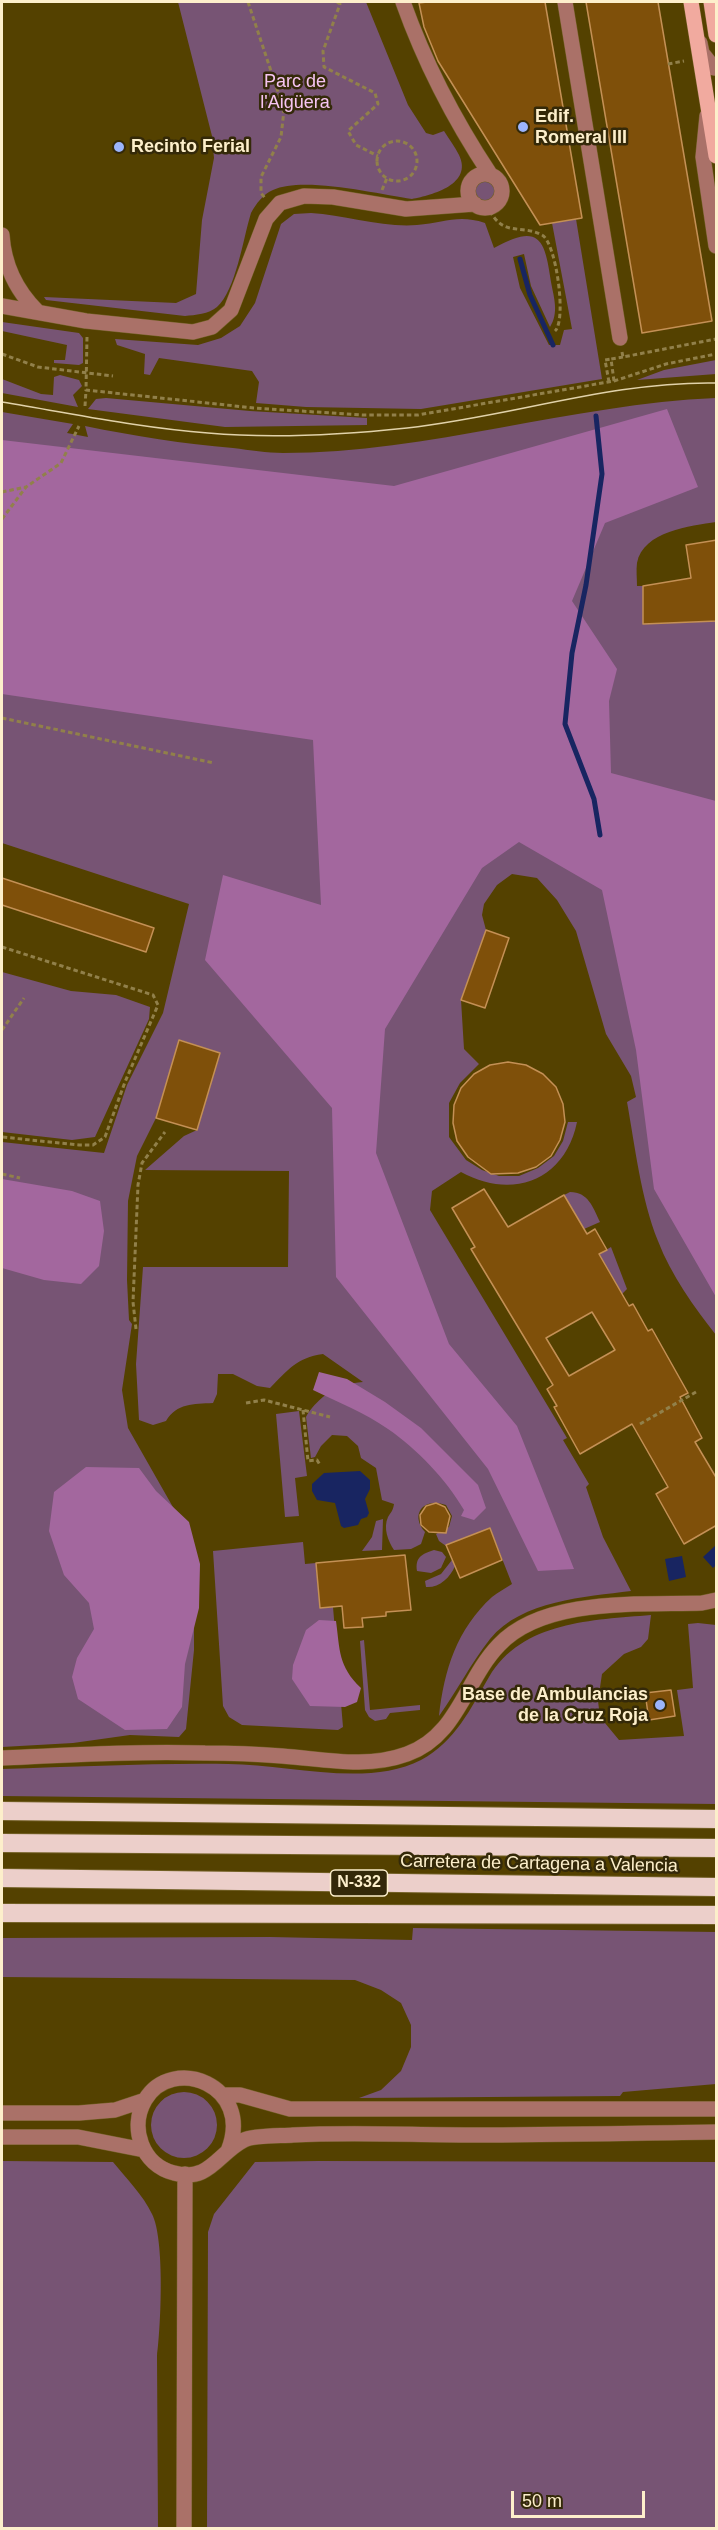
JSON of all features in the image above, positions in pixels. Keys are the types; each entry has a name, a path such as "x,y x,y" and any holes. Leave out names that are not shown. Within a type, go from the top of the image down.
{"highway":[{"path":"2,1811 717,1819"},
{"name":"Carretera de Cartagena a Valencia","path":"2,1843 717,1848"},
{"name":"Carretera de Cartagena a Valencia","path":"2,1878 717,1887"},
{"name":"N-332","path":"2,1906 83,1912"},
{"name":"N-332","path":"2,1913 717,1915"}],"main road":[{"path":"691,2 717,156"},
{"path":"711,2 717,35"}],"street":[{"path":"403,2 426,59 476,153 478,180 470,198 482,206"},
{"path":"565,2 620,338"},
{"path":"691,2 702,53 715,68"},
{"path":"708,104 703,157 717,246"},
{"path":"2,306 86,321 193,332 212,327 231,310 266,219 280,203 304,196 406,209 434,206 482,206 498,201 502,194 501,185 497,178 478,180 434,206"},
{"path":"2,235 5,278 37,311"},
{"path":"2,1758 124,1753 202,1753 281,1755 346,1762 378,1762 409,1753 441,1733 498,1646 513,1633 535,1622 586,1608 712,1603"},
{"path":"2,2113 79,2113 115,2110 146,2100 166,2082 177,2079 202,2081 223,2095 234,2117 234,2137 228,2151"},
{"path":"223,2095 240,2096 290,2109 717,2109"},
{"path":"146,2100 137,2124 144,2150 155,2163 174,2173 185,2174 195,2174 210,2169 245,2138 324,2134 717,2132"},
{"path":"2,2137 78,2137 144,2150"},
{"path":"184,2529 185,2174"}],"path":[{"path":"248,2 284,110 281,137 261,177 261,192 272,210"},
{"path":"337,2 340,4 323,51 324,67 375,93 378,104 348,131 356,145 378,156"},
{"path":"390,142 403,142 413,149 418,161 414,173 404,181 391,181 381,174 376,162 378,156 380,150 390,142"},
{"path":"482,206 495,222 509,229 543,235 551,244 561,314 559,327 555,331"},
{"path":"85,406 88,374 86,331"},
{"path":"620,338 623,357"},
{"path":"609,382 605,360 717,339"},
{"path":"2,354 38,367 113,376"},
{"path":"86,390 254,408 362,415 418,415 614,381 666,364 717,354"},
{"path":"611,359 614,381"},
{"path":"2,519 26,487 61,463 79,426"},
{"path":"2,492 26,487"},
{"path":"2,718 214,762"},
{"path":"2,947 153,995 158,1005 124,1082 105,1137 93,1145 2,1137"},
{"path":"2,1030 24,998"},
{"path":"136,1329 133,1302 138,1185 142,1163 165,1132"},
{"path":"2,1174 20,1178"},
{"path":"640,1424 696,1392"},
{"path":"246,1402 264,1400 330,1417"},
{"path":"303,1410 308,1461 317,1460 320,1466"}],"green space":[{"name":"Parc de l'Aigüera","path":"178,2 366,2 408,105 426,133 433,135 444,131 459,155 462,165 461,174 456,181 440,191 412,199 321,185 286,186 269,192 251,213 234,277 224,299 217,307 206,313 185,316 46,300 44,297 176,303 196,294 202,220 214,158 212,136"},
{"path":"486,179 491,180 497,186 497,196 491,202 486,203 481,202 475,196 474,191 475,186 481,180"},
{"path":"311,213 404,225 459,219 475,220 485,223 494,248 521,236 531,236 538,240 546,255 555,311 550,327 531,286 524,254 513,257 520,288 549,345 560,345 564,330 572,329 552,223 576,219 602,379 421,409 306,407 256,403 259,382 252,371 159,358 150,375 144,374 145,354 117,345 115,339 198,345 221,338 240,326 255,303 281,224 294,214"},
{"path":"2,322 79,333 83,338 83,363 79,365 54,363 54,360 65,360 67,345 2,331"},
{"path":"716,360 716,374 637,380 664,370"},
{"path":"60,375 79,380 82,386 73,395 78,407 2,393 2,379 41,394 53,395 54,377"},
{"path":"716,398 716,522 669,532 648,544 641,552 637,563 637,586 643,586 643,624 716,621 716,1335 669,1266 658,1241 643,1190 627,1102 636,1097 631,1076 606,1034 576,931 557,900 537,878 512,874 497,885 484,904 482,915 486,930 461,1000 464,1049 479,1064 460,1083 449,1103 449,1137 466,1160 482,1170 499,1176 519,1176 538,1168 554,1156 563,1141 568,1122 577,1122 571,1142 561,1159 534,1180 517,1184 499,1184 480,1180 461,1172 432,1191 430,1210 567,1438 563,1440 589,1484 586,1487 603,1537 631,1591 555,1603 537,1608 503,1626 483,1648 439,1716 444,1682 461,1637 480,1609 492,1597 512,1584 490,1528 446,1546 439,1541 436,1534 449,1527 452,1516 446,1505 432,1503 422,1508 419,1519 425,1532 421,1544 411,1549 394,1550 388,1539 386,1526 394,1504 382,1500 376,1468 361,1458 358,1446 347,1436 332,1435 321,1446 315,1457 311,1458 306,1417 309,1412 322,1398 338,1387 363,1382 323,1354 299,1362 270,1388 257,1386 233,1374 218,1374 217,1394 213,1403 192,1404 180,1408 166,1421 153,1425 139,1420 136,1364 143,1267 288,1267 289,1171 145,1170 184,1136 197,1130 220,1053 180,1040 156,1118 137,1156 128,1201 127,1280 129,1320 132,1324 122,1390 128,1428 186,1530 194,1573 194,1650 186,1729 179,1737 130,1735 73,1743 2,1747 2,1142 104,1153 127,1085 163,1013 189,904 2,843 2,412 73,424 67,433 88,437 85,426 178,442 283,453 338,451 392,445 608,409"},
{"path":"96,399 250,411 367,418 367,425 225,427 88,409"},
{"path":"2,972 71,991 116,995 150,1007 149,1019 95,1137 72,1140 2,1132"},
{"path":"570,1192 586,1198 600,1222 584,1229 564,1195"},
{"path":"611,1247 627,1289 622,1294 599,1254"},
{"path":"299,1411 307,1476 295,1478 299,1516 285,1517 276,1414"},
{"path":"383,1519 382,1550 362,1551 372,1537 376,1521"},
{"path":"303,1542 305,1564 316,1563 320,1607 333,1607 343,1727 338,1730 242,1725 229,1717 223,1706 213,1551"},
{"path":"434,1550 442,1552 446,1557 441,1568 431,1573 417,1571 418,1559"},
{"path":"452,1560 455,1566 447,1578 440,1584 426,1587 425,1581 441,1574"},
{"path":"651,1615 648,1639 641,1647 624,1654 602,1674 598,1701 600,1717 619,1740 684,1736 677,1690 693,1688 688,1624 716,1625 716,1804 2,1796 2,1769 228,1764 351,1774 400,1768 433,1753 453,1734 503,1658 520,1644 539,1634 583,1622"},
{"path":"364,1640 370,1710 420,1705 420,1710 390,1713 386,1719 375,1721 369,1717 365,1710 360,1641"},
{"path":"413,1928 716,1932 716,2084 623,2092 620,2096 359,2098 381,2090 401,2071 411,2047 411,2025 401,2003 381,1990 355,1980 2,1977 2,1938 270,1937 412,1940"},
{"path":"178,2092 190,2092 202,2097 212,2107 217,2125 215,2138 202,2153 190,2158 178,2158 166,2153 156,2143 151,2131 151,2119 156,2107 166,2097"},
{"path":"2,2161 113,2162 139,2193 152,2214 159,2243 161,2284 157,2356 158,2528 2,2528"},
{"path":"255,2162 716,2162 716,2528 207,2528 208,2232 214,2214"}],"shaded area":[{"path":"667,409 698,487 605,523 572,601 617,669 609,701 611,773 716,801 716,1297 654,1189 636,1050 602,890 519,842 482,868 385,1029 376,1153 449,1344 517,1426 574,1569 538,1571 488,1469 336,1277 332,1108 205,960 223,875 321,905 313,740 2,694 2,440 394,486"},
{"path":"2,1179 72,1191 100,1201 104,1231 99,1266 81,1284 44,1280 2,1268"},
{"path":"319,1372 347,1379 385,1402 421,1428 478,1485 486,1508 474,1520 461,1516 464,1510 449,1487 410,1446 370,1418 313,1390"},
{"path":"86,1467 139,1468 156,1491 189,1522 200,1564 199,1608 185,1664 182,1707 167,1729 125,1730 78,1699 72,1677 77,1658 94,1629 89,1603 64,1575 49,1531 54,1492"},
{"path":"360,1471 370,1480 370,1489 365,1499 369,1513 367,1517 361,1519 358,1525 344,1528 341,1526 335,1503 317,1500 312,1491 312,1484 324,1473"},
{"path":"716,1545 716,1565 713,1568 703,1557"},
{"path":"682,1556 686,1577 669,1581 665,1559"},
{"path":"319,1620 336,1621 341,1657 353,1680 361,1688 357,1702 345,1707 310,1706 292,1679 293,1665 306,1630"}],"building":[{"name":"Edif. Romeral III","path":"545,2 582,218 540,225 438,61 424,27 419,3"},
{"path":"586,2 658,2 712,321 642,333"},
{"path":"717,540 717,621 643,624 643,586 691,578 686,545"},
{"path":"2,878 154,928 146,952 2,905"},
{"path":"486,930 509,938 485,1008 461,1000"},
{"path":"179,1040 220,1053 197,1130 156,1118"},
{"path":"508,1062 526,1065 543,1074 556,1087 563,1104 565,1122 560,1140 551,1156 536,1167 518,1173 491,1174 468,1157 457,1141 453,1123 454,1105 461,1088 474,1074 490,1065"},
{"path":"484,1189 508,1227 564,1195 587,1234 595,1229 607,1250 599,1254 629,1306 633,1304 648,1331 652,1329 688,1393 680,1397 702,1438 695,1442 717,1479 717,1525 684,1544 656,1494 668,1487 632,1424 580,1454 554,1407 557,1406 547,1389 553,1385 471,1249 475,1247 452,1208","holes":["592,1312 615,1350 569,1376 546,1338"]},
{"path":"436,1503 445,1507 450,1516 446,1533 429,1532 421,1525 420,1515 426,1506"},
{"path":"490,1528 502,1560 460,1578 446,1545"},
{"path":"405,1555 411,1610 386,1612 386,1616 362,1618 363,1627 344,1628 342,1606 320,1608 316,1563"},
{"name":"Base de Ambulancias de la Cruz Roja","path":"671,1690 675,1716 649,1720 645,1693"}],"waterway":[{"path":"520,259 530,295 553,345"},
{"path":"596,416 602,474 586,585 572,653 565,724 594,799 600,835"}],"tram line":[{"path":"2,402 182,431 258,436 307,435 407,428 446,423 600,393 677,384 716,383"}],"place":[{"name":"Edif. Romeral III","path":"523,127"},
{"name":"Recinto Ferial","path":"119,147"},
{"name":"Base de Ambulancias de la Cruz Roja","path":"660,1705"}]}
